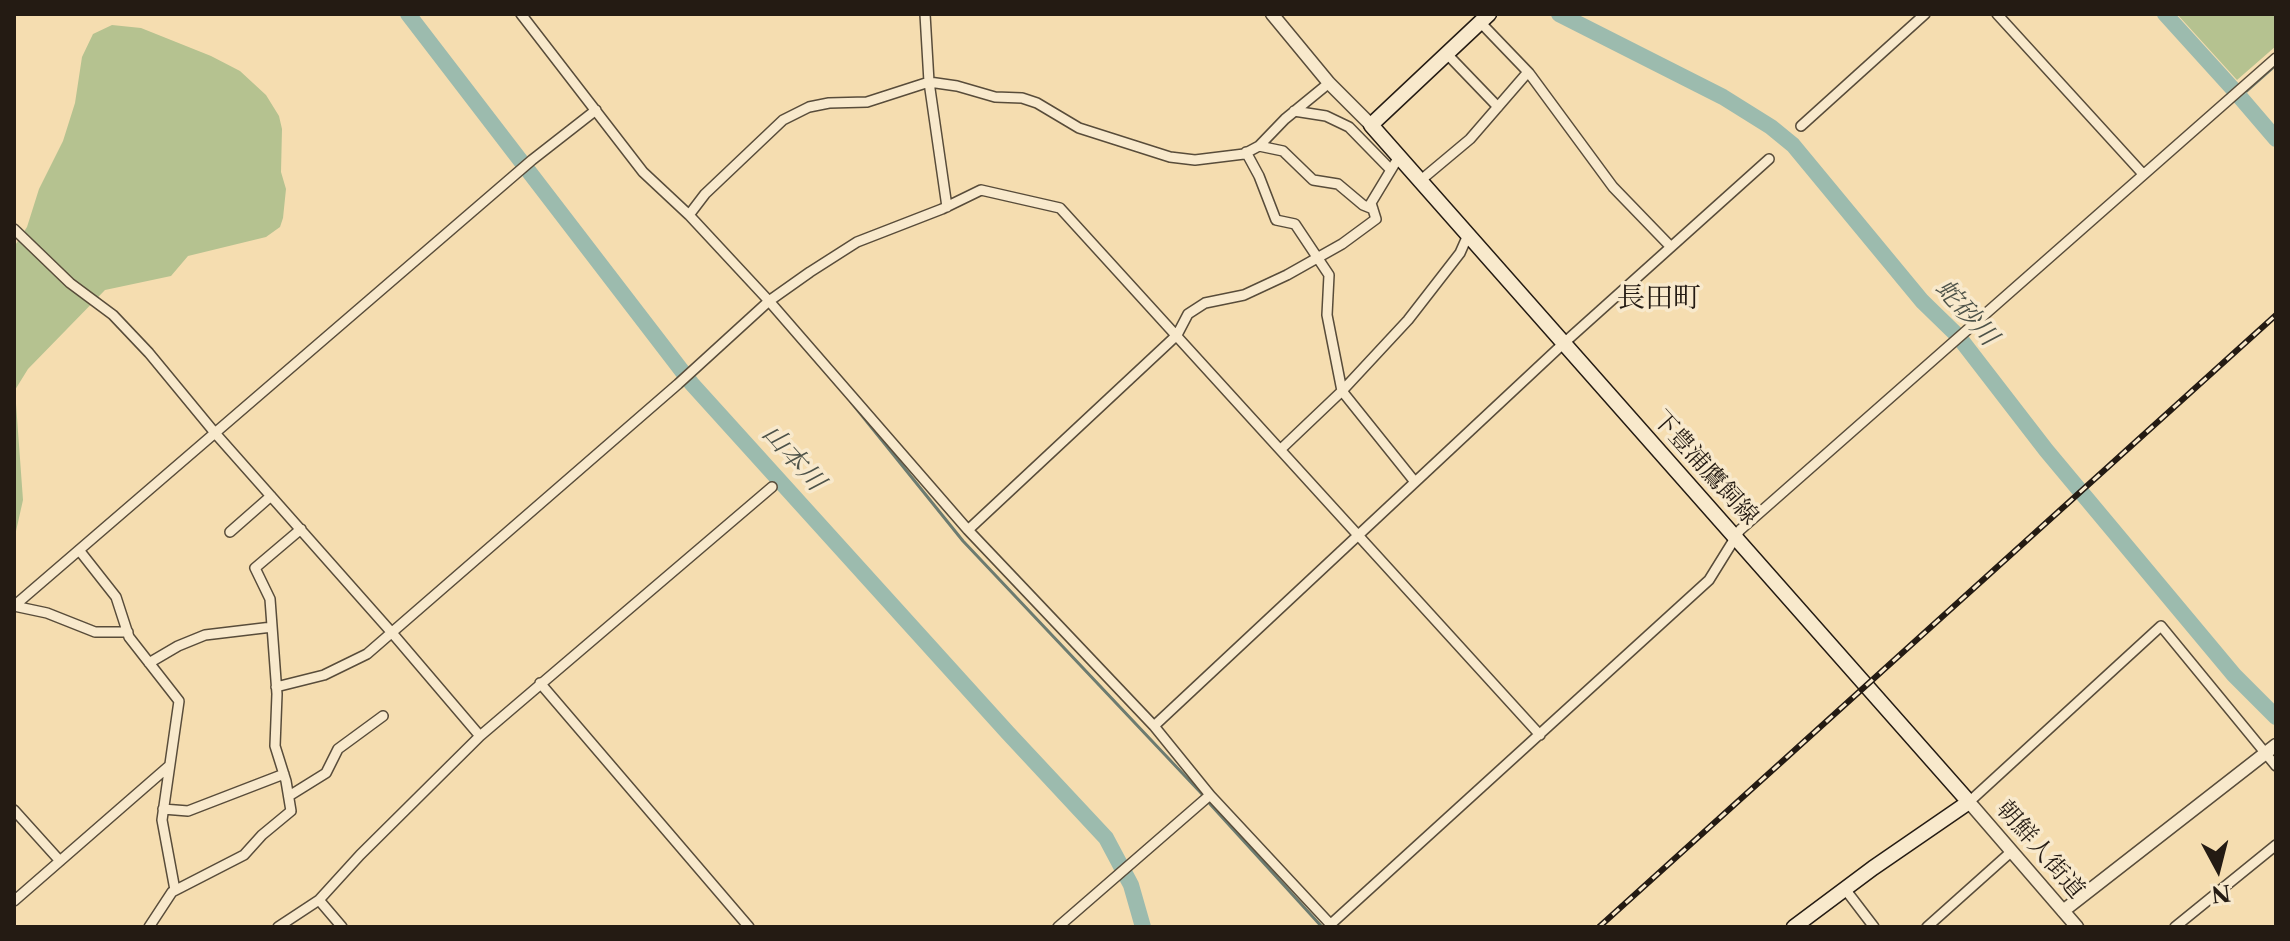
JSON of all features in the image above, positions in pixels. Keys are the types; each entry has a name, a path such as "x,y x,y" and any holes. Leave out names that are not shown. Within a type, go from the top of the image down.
{"main road":[{"path":"1371,125 1484,17"},
{"name":"下豊浦鷹飼線","path":"1371,125 1969,802"},
{"path":"1794,927 1969,802"}],"street":[{"path":"521,14 643,172 689,215 769,301 968,530 1154,726 1210,795 1332,925 1709,580 1736,536 2276,58"},
{"path":"925,14 929,82 947,207"},
{"path":"1272,14 1329,83 1371,125 1349,127"},
{"path":"1801,126 1925,14"},
{"path":"1997,14 2143,174"},
{"path":"1484,17 1613,187 1671,247"},
{"path":"1447,54 1498,107"},
{"path":"1421,180 1458,151 1528,72"},
{"path":"689,215 705,194 783,120 809,107 867,102 929,82 995,97 1022,98 1037,103 1079,128 1170,157 1195,160 1246,152 1259,146 1294,111 1329,83"},
{"path":"14,606 532,160 596,110"},
{"path":"1294,111 1326,116 1349,127 1391,170"},
{"path":"1259,146 1283,151 1313,180 1338,184 1363,205 1373,209"},
{"path":"1246,152 1276,220 1295,224 1329,275 1327,315 1342,391 1415,482"},
{"path":"968,530 1177,335 1188,314 1205,303 1244,295 1317,258 1376,219 1371,203 1400,155"},
{"path":"1154,726 1564,343 1769,159"},
{"path":"276,687 346,666 393,634 769,301 857,242 947,207 981,190 1060,208 1540,735"},
{"path":"14,229 70,283 113,315 149,353 480,736"},
{"path":"1281,449 1342,391 1408,320 1460,253 1468,235"},
{"path":"278,927 319,900 480,736 772,487"},
{"path":"230,532 271,496"},
{"path":"149,927 175,890 244,855 291,811 275,746 276,687 270,599 255,568 301,529"},
{"path":"79,550 116,597 129,637 179,701 162,820 175,890"},
{"path":"14,606 47,613 95,632 128,632"},
{"path":"1969,802 2161,626 2269,750 2276,766"},
{"path":"149,663 205,635 272,627"},
{"path":"540,683 749,927"},
{"path":"289,796 326,773 338,749 383,716"},
{"path":"2063,911 2269,750"},
{"path":"14,901 169,766"},
{"path":"163,809 188,811 284,774"},
{"path":"1058,927 1210,795"},
{"name":"朝鮮人街道","path":"1969,802 2077,927"},
{"path":"14,810 60,861"},
{"path":"2175,927 2276,845"},
{"path":"1927,927 2012,851"},
{"path":"1845,889 1874,927"},
{"path":"319,900 342,927"}],"green space":[{"path":"2177,14 2276,14 2276,46 2237,80"},
{"path":"112,25 141,28 211,56 240,71 266,95 279,116 282,129 281,172 286,189 283,218 280,227 266,237 188,256 171,276 105,290 28,369 15,390 23,500 14,540 14,247 27,227 39,189 63,141 75,103 82,57 93,34"}],"waterway":[{"name":"山本川","path":"408,14 692,384 1106,838 1131,885 1143,927"},
{"name":"蛇砂川","path":"1559,14 1723,97 1771,127 1793,145 1922,301 1958,336 2046,450 2234,675 2276,717"},
{"path":"2165,14 2233,89"},
{"path":"2240,97 2276,65"},
{"path":"2240,97 2276,139"},
{"path":"851,402 963,541 1202,794"},
{"path":"1210,804 1322,927"}],"railway":[{"path":"1599,927 2276,315"}],"district":[{"name":"長田町","path":"1659,299"}]}
